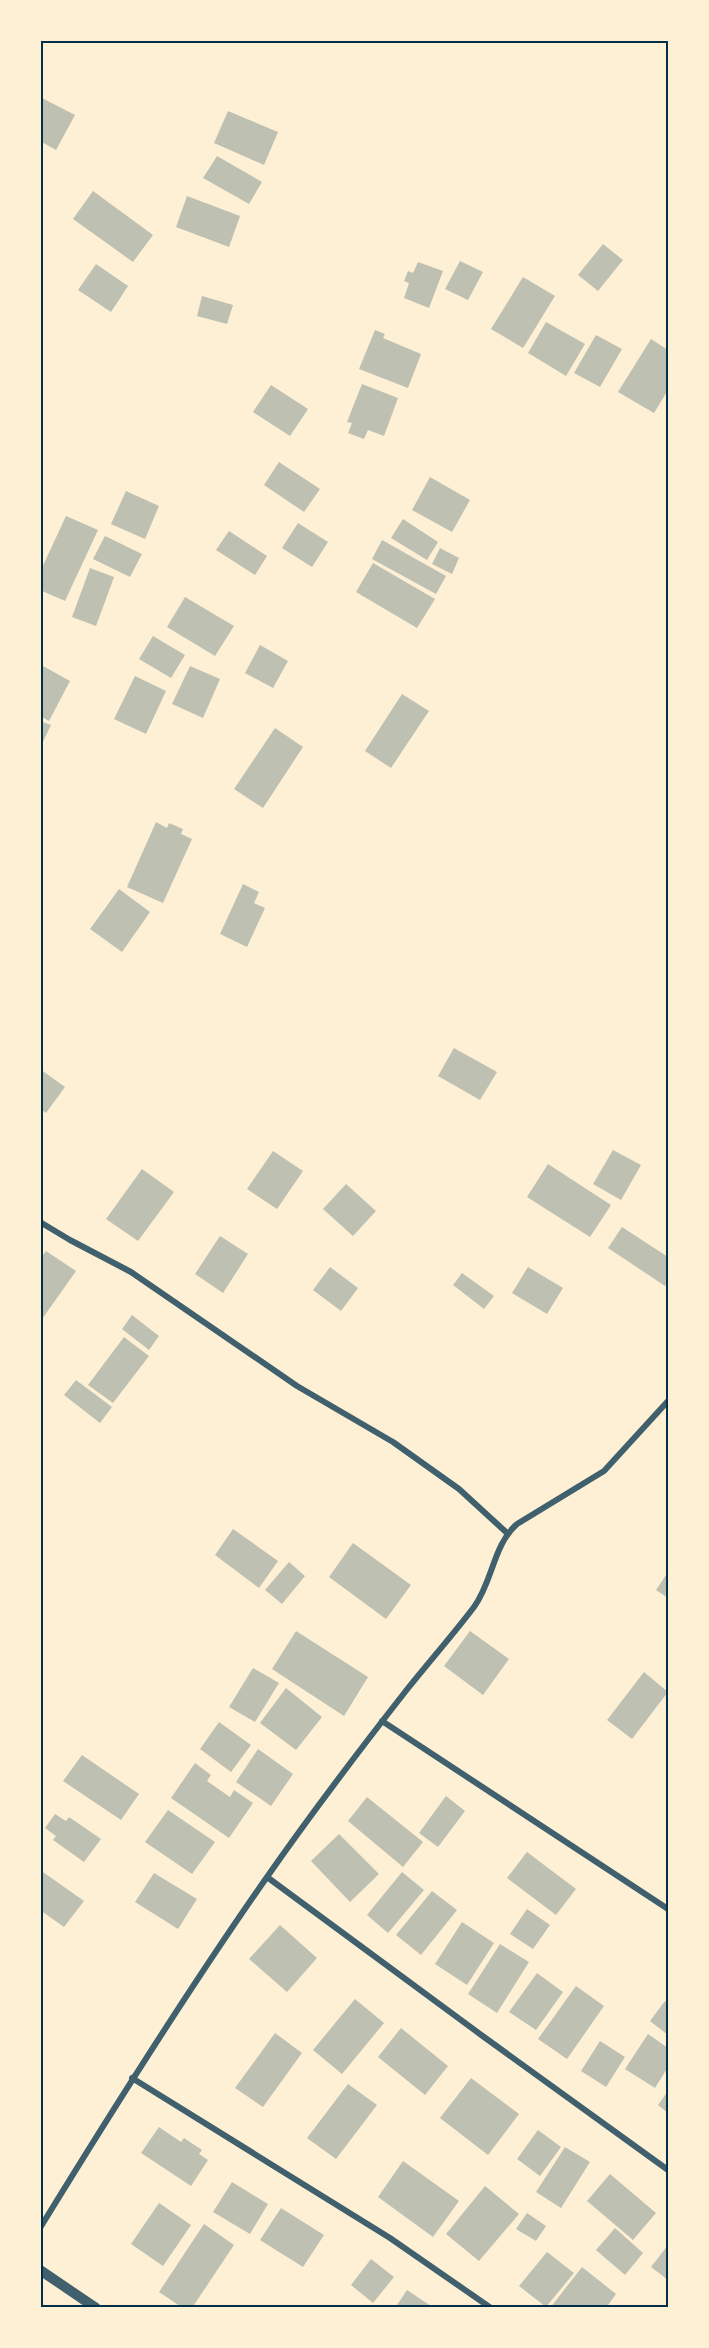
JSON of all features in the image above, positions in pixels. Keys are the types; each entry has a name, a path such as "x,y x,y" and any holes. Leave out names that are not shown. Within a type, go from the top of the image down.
{"street":[{"path":"40,1222 131,1272 297,1386 393,1442 459,1489 507,1533"},
{"path":"40,2228 132,2078 267,1877 382,1721 475,1606 490,1577 502,1540 507,1533 517,1524 604,1472 669,1401"},
{"path":"382,1721 651,1895 669,1909"},
{"path":"267,1877 669,2170"},
{"path":"132,2078 390,2238 491,2307"},
{"path":"40,2270 96,2307"}],"building":[{"path":"40,97 75,115 56,150 40,141"},
{"path":"228,111 278,132 264,165 214,143"},
{"path":"217,156 262,182 249,204 203,178"},
{"path":"93,191 153,235 133,262 73,219"},
{"path":"187,196 240,216 229,247 176,227"},
{"path":"603,244 623,260 598,291 578,275"},
{"path":"460,261 483,272 468,300 445,289"},
{"path":"418,262 443,271 429,308 404,298 409,283 404,281 408,271 413,273"},
{"path":"96,264 128,286 111,312 78,290"},
{"path":"523,277 555,296 523,348 491,329"},
{"path":"202,296 233,305 227,324 197,316"},
{"path":"546,322 585,344 566,376 528,353"},
{"path":"375,330 385,334 383,338 421,354 408,388 359,369"},
{"path":"596,335 622,349 600,387 574,373"},
{"path":"651,339 668,350 668,390 654,413 618,392"},
{"path":"362,384 398,398 384,436 368,430 364,439 348,433 352,423 347,422"},
{"path":"271,385 308,409 290,436 253,412"},
{"path":"279,462 320,489 304,512 264,485"},
{"path":"430,477 470,500 452,532 412,510"},
{"path":"126,491 159,506 145,539 111,524"},
{"path":"66,516 98,530 65,601 40,590 40,572"},
{"path":"403,519 438,542 427,560 391,538"},
{"path":"298,523 328,542 312,567 282,548"},
{"path":"229,531 267,556 255,575 216,550"},
{"path":"105,536 142,554 130,577 93,559"},
{"path":"382,540 446,576 436,594 372,559"},
{"path":"440,548 459,558 452,574 432,564"},
{"path":"373,563 435,599 417,628 356,592"},
{"path":"90,568 114,577 96,626 72,617"},
{"path":"185,597 234,626 215,656 167,627"},
{"path":"153,636 185,655 171,678 139,659"},
{"path":"260,645 288,661 273,688 245,673"},
{"path":"43,666 70,681 49,721 40,716 40,672"},
{"path":"190,666 220,679 203,718 172,704"},
{"path":"135,676 166,691 146,734 114,719"},
{"path":"402,694 429,711 391,768 365,751"},
{"path":"40,721 51,725 42,744 40,743"},
{"path":"275,728 303,747 263,808 234,789"},
{"path":"156,822 167,828 169,823 183,829 181,834 192,839 163,903 127,887"},
{"path":"243,884 259,892 254,903 265,908 247,947 220,934"},
{"path":"119,889 150,912 122,952 90,929"},
{"path":"454,1048 497,1072 480,1100 438,1076"},
{"path":"40,1069 65,1087 46,1113 40,1108"},
{"path":"613,1150 641,1165 621,1200 593,1184"},
{"path":"273,1151 303,1171 277,1209 247,1189"},
{"path":"548,1164 611,1205 590,1237 527,1197"},
{"path":"142,1169 174,1192 138,1241 106,1219"},
{"path":"346,1184 376,1211 353,1236 323,1209"},
{"path":"622,1227 668,1257 668,1281 665,1286 608,1248"},
{"path":"220,1236 248,1254 223,1293 195,1274"},
{"path":"46,1251 76,1271 40,1322 40,1259"},
{"path":"330,1267 358,1288 341,1311 313,1290"},
{"path":"528,1267 563,1288 547,1314 512,1293"},
{"path":"462,1273 494,1296 484,1309 453,1285"},
{"path":"132,1315 159,1336 149,1350 122,1329"},
{"path":"124,1337 149,1356 113,1403 88,1385"},
{"path":"76,1380 112,1407 100,1423 64,1395"},
{"path":"233,1529 278,1561 259,1588 215,1555"},
{"path":"353,1543 411,1585 386,1619 329,1577"},
{"path":"289,1562 305,1576 282,1604 265,1590"},
{"path":"668,1572 668,1598 656,1590"},
{"path":"296,1631 368,1677 344,1716 272,1669"},
{"path":"470,1631 509,1659 483,1695 444,1666"},
{"path":"253,1668 279,1683 255,1722 229,1707"},
{"path":"644,1672 668,1692 632,1739 607,1720"},
{"path":"286,1688 322,1717 296,1750 260,1723"},
{"path":"219,1722 251,1745 231,1772 200,1749"},
{"path":"258,1749 293,1774 271,1806 236,1782"},
{"path":"82,1755 139,1794 121,1820 63,1781"},
{"path":"195,1763 211,1775 207,1781 230,1797 234,1790 253,1803 229,1838 171,1798"},
{"path":"446,1796 465,1811 438,1847 419,1833"},
{"path":"367,1797 423,1842 403,1867 348,1821"},
{"path":"168,1810 215,1842 192,1874 145,1842"},
{"path":"55,1814 66,1821 69,1817 101,1839 84,1862 53,1840 56,1836 45,1828"},
{"path":"339,1834 379,1874 350,1902 311,1861"},
{"path":"527,1852 576,1889 556,1915 507,1878"},
{"path":"40,1870 84,1901 64,1927 40,1910"},
{"path":"402,1872 424,1890 388,1933 367,1915"},
{"path":"154,1873 197,1899 178,1929 135,1902"},
{"path":"432,1891 457,1910 421,1955 396,1935"},
{"path":"527,1909 550,1925 533,1949 510,1934"},
{"path":"462,1922 494,1943 467,1985 435,1964"},
{"path":"280,1925 317,1958 287,1992 249,1959"},
{"path":"500,1944 529,1962 497,2013 468,1994"},
{"path":"537,1973 563,1992 536,2030 509,2012"},
{"path":"576,1986 604,2006 567,2059 538,2039"},
{"path":"355,1999 384,2023 342,2074 313,2050"},
{"path":"665,2001 668,2003 668,2035 650,2021"},
{"path":"401,2028 448,2066 425,2095 378,2057"},
{"path":"275,2033 302,2053 263,2107 235,2088"},
{"path":"648,2034 668,2048 668,2067 655,2088 625,2069"},
{"path":"600,2041 625,2057 606,2087 581,2071"},
{"path":"471,2078 519,2114 488,2155 440,2118"},
{"path":"348,2084 377,2105 336,2159 307,2138"},
{"path":"668,2091 668,2113 658,2105"},
{"path":"159,2127 181,2142 184,2138 202,2150 199,2154 208,2160 191,2186 141,2153"},
{"path":"538,2130 561,2147 540,2176 517,2159"},
{"path":"565,2147 590,2162 561,2208 536,2192"},
{"path":"403,2161 459,2201 433,2237 378,2197"},
{"path":"610,2174 656,2213 633,2240 587,2201"},
{"path":"232,2182 268,2204 250,2234 213,2212"},
{"path":"485,2186 519,2214 479,2261 446,2234"},
{"path":"159,2203 191,2225 163,2266 131,2244"},
{"path":"281,2208 324,2235 303,2267 260,2240"},
{"path":"527,2213 546,2226 536,2241 516,2229"},
{"path":"204,2224 234,2245 192,2308 183,2308 159,2292"},
{"path":"615,2228 643,2253 625,2275 596,2250"},
{"path":"668,2245 668,2280 651,2267"},
{"path":"547,2252 574,2273 546,2307 519,2286"},
{"path":"371,2259 394,2277 373,2303 351,2285"},
{"path":"582,2267 616,2294 606,2308 550,2308"},
{"path":"407,2290 434,2308 395,2308"}]}
